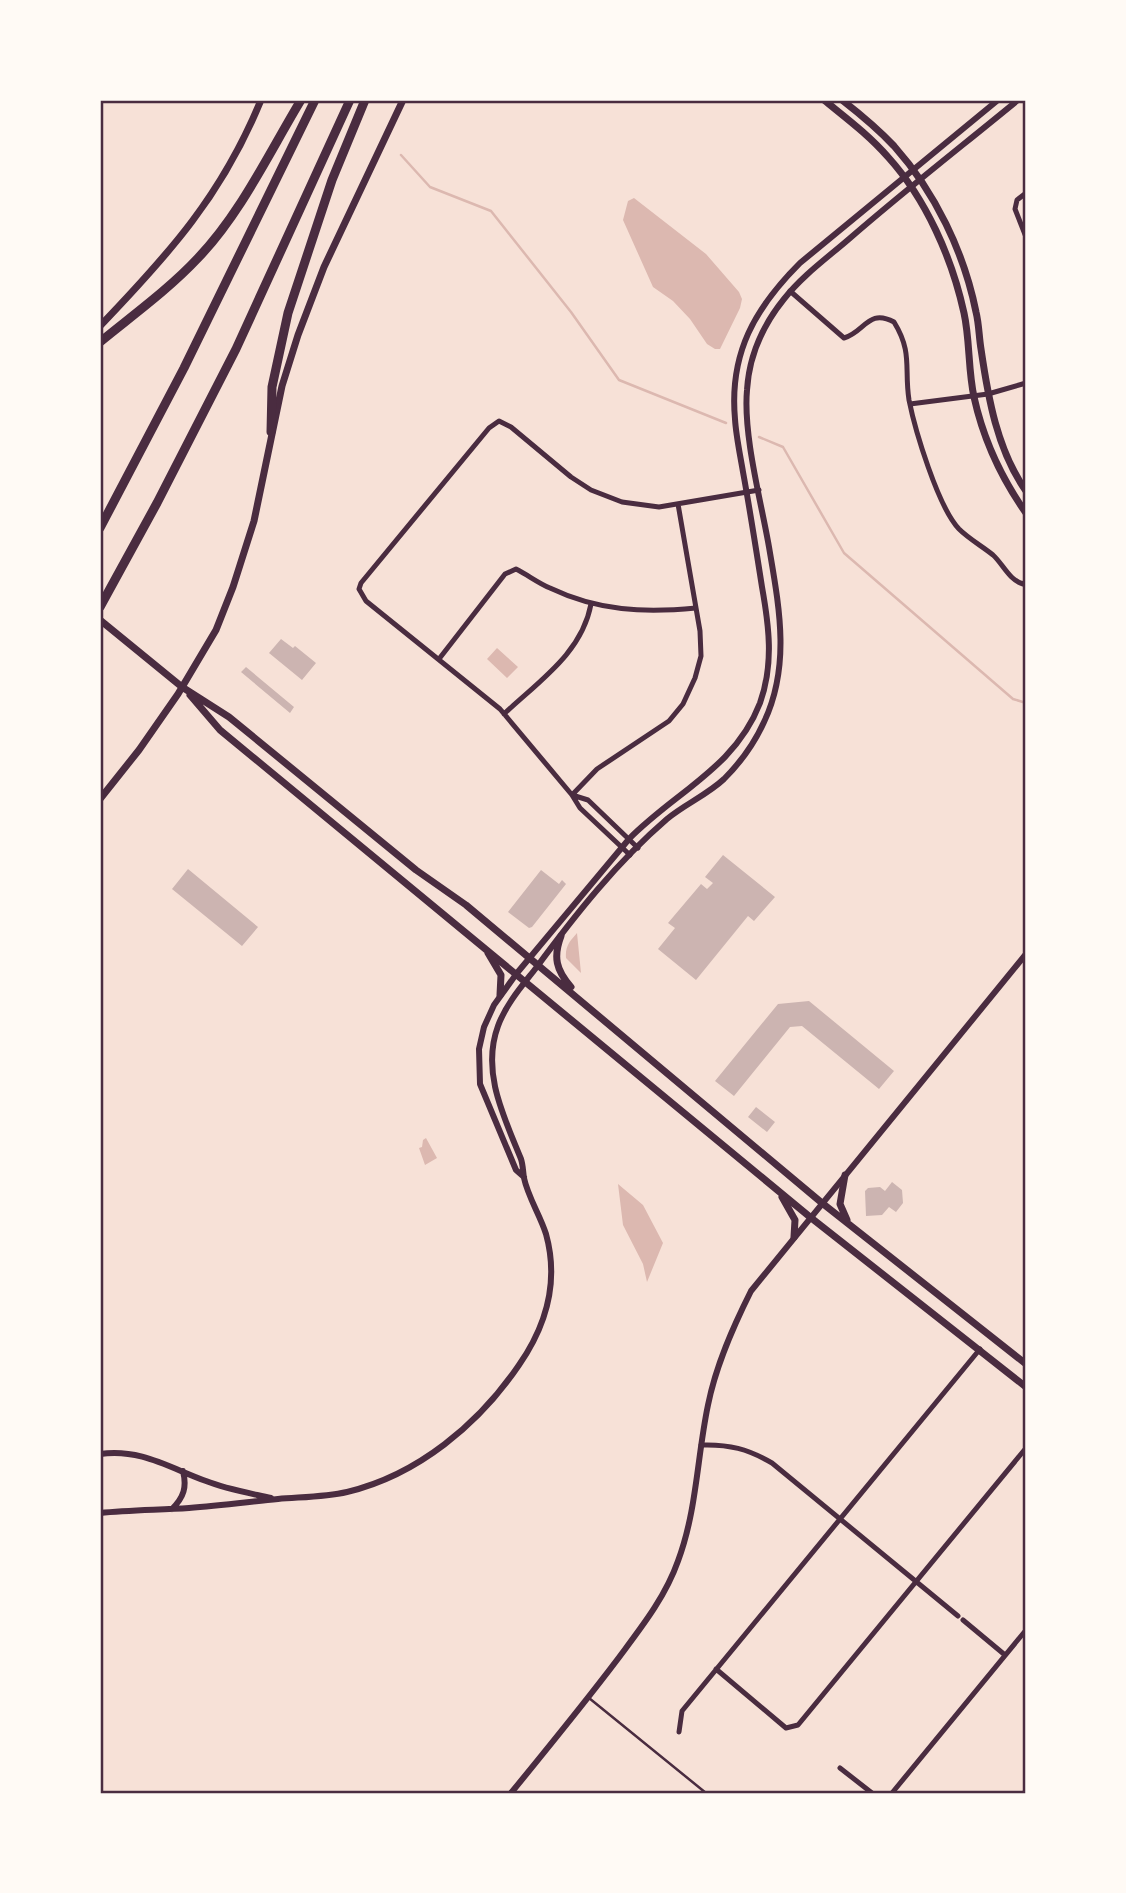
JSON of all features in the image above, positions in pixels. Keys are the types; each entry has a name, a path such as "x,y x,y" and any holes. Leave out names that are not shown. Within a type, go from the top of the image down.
{"highway":[{"path":"100,342 180,277 219,234 301,100"},
{"path":"100,528 184,368 314,100"},
{"path":"100,607 231,360 350,100"},
{"path":"271,432 272,387 288,313 332,180 365,100"}],"main road":[{"path":"100,326 168,254 195,220 239,147 261,100"},
{"path":"100,799 139,750 182,687 216,630 254,521 282,386 311,298 403,100"},
{"path":"824,100 871,139 904,178 926,212 956,279 965,316 974,397 988,442 1011,492 1026,513"},
{"path":"842,100 875,127 913,171 949,230 970,283 988,394 1003,445 1026,491"},
{"path":"100,620 182,687 229,717 416,870 466,905 822,1203 1026,1364"},
{"path":"182,687 220,730 485,946 810,1217 1026,1387"},
{"path":"340,828 349,816"},
{"path":"561,936 555,951 558,970 590,1008"},
{"path":"485,946 501,975 500,995"},
{"path":"714,1137 726,1124"},
{"path":"845,1175 840,1204 849,1224"},
{"path":"778,1190 792,1213 794,1237"}],"street":[{"path":"524,1177 516,1170 480,1084 480,1038 488,1016 500,995 529,957 629,839 649,819 704,779 729,755 746,731 760,702 769,666 769,629 735,419 734,397 739,361 751,325 775,289 800,263 998,100"},
{"path":"100,1513 344,1493 380,1481 417,1464 462,1430 510,1379 531,1348 547,1312 551,1256 524,1177 524,1167 494,1083 491,1051 499,1024 526,981 609,877 670,817 724,779 748,750 764,724 774,697 781,660 781,637 779,604 748,428 746,393 760,338 770,318 790,291 910,187 1018,100"},
{"path":"1026,193 1017,200 1015,209 1026,237"},
{"path":"790,291 844,338 850,337 877,317 894,322 905,342 910,404 917,434 932,475 957,527 994,557 1015,582 1026,581"},
{"path":"910,404 974,397 1026,383"},
{"path":"630,855 580,808 504,714 366,601 359,589 361,583 489,428 499,421 591,490 622,502 659,507 759,490"},
{"path":"572,795 597,769 669,721 682,704 695,678 701,656 696,608 678,504"},
{"path":"439,659 505,574 516,569 549,588 591,604 632,611 696,608"},
{"path":"504,714 573,648 588,620 591,604"},
{"path":"572,795 587,800 638,848"},
{"path":"511,1793 589,1697 661,1598 690,1527 701,1445 714,1382 737,1317 751,1291 1026,954"},
{"path":"679,1732 682,1711 980,1349"},
{"path":"701,1445 725,1444 755,1453 772,1463 1005,1655"},
{"path":"716,1669 786,1728 791,1728 805,1718 1026,1448"},
{"path":"100,1454 133,1455 164,1462 207,1482 276,1500"},
{"path":"172,1509 184,1493 186,1485 183,1471"},
{"path":"892,1793 1026,1630"},
{"path":"840,1768 873,1793"}],"lane":[{"path":"589,1697 706,1793"}],"shaded area":[{"path":"634,198 706,254 739,292 742,299 740,308 720,349 707,344 690,319 673,301 653,287 623,220 628,201"},
{"path":"497,648 518,667 507,678 487,659"},
{"path":"577,933 581,973 566,958 567,947"},
{"path":"426,1138 437,1158 425,1165 419,1148"},
{"path":"618,1184 643,1205 663,1243 647,1282 643,1264 623,1225"}],"building":[{"path":"281,639 293,648 295,646 316,663 302,680 269,653"},
{"path":"246,667 294,707 290,713 241,672"},
{"path":"723,855 775,897 754,921 748,916 696,980 658,949 675,928 668,923 701,884 707,889 713,883 705,877"},
{"path":"188,869 258,927 242,946 172,889"},
{"path":"541,870 559,884 562,880 566,884 529,928 508,912"},
{"path":"809,1001 894,1071 879,1089 802,1026 790,1027 734,1096 715,1081 778,1004"},
{"path":"756,1107 775,1122 767,1132 748,1117"},
{"path":"892,1182 902,1190 903,1203 896,1212 889,1207 882,1215 866,1216 865,1191 868,1188 880,1187 885,1191"}],"waterway":[{"path":"401,155 430,187 491,211 571,312 619,380 726,423"},
{"path":"759,437 783,447 844,553 1013,699 1026,703"}]}
